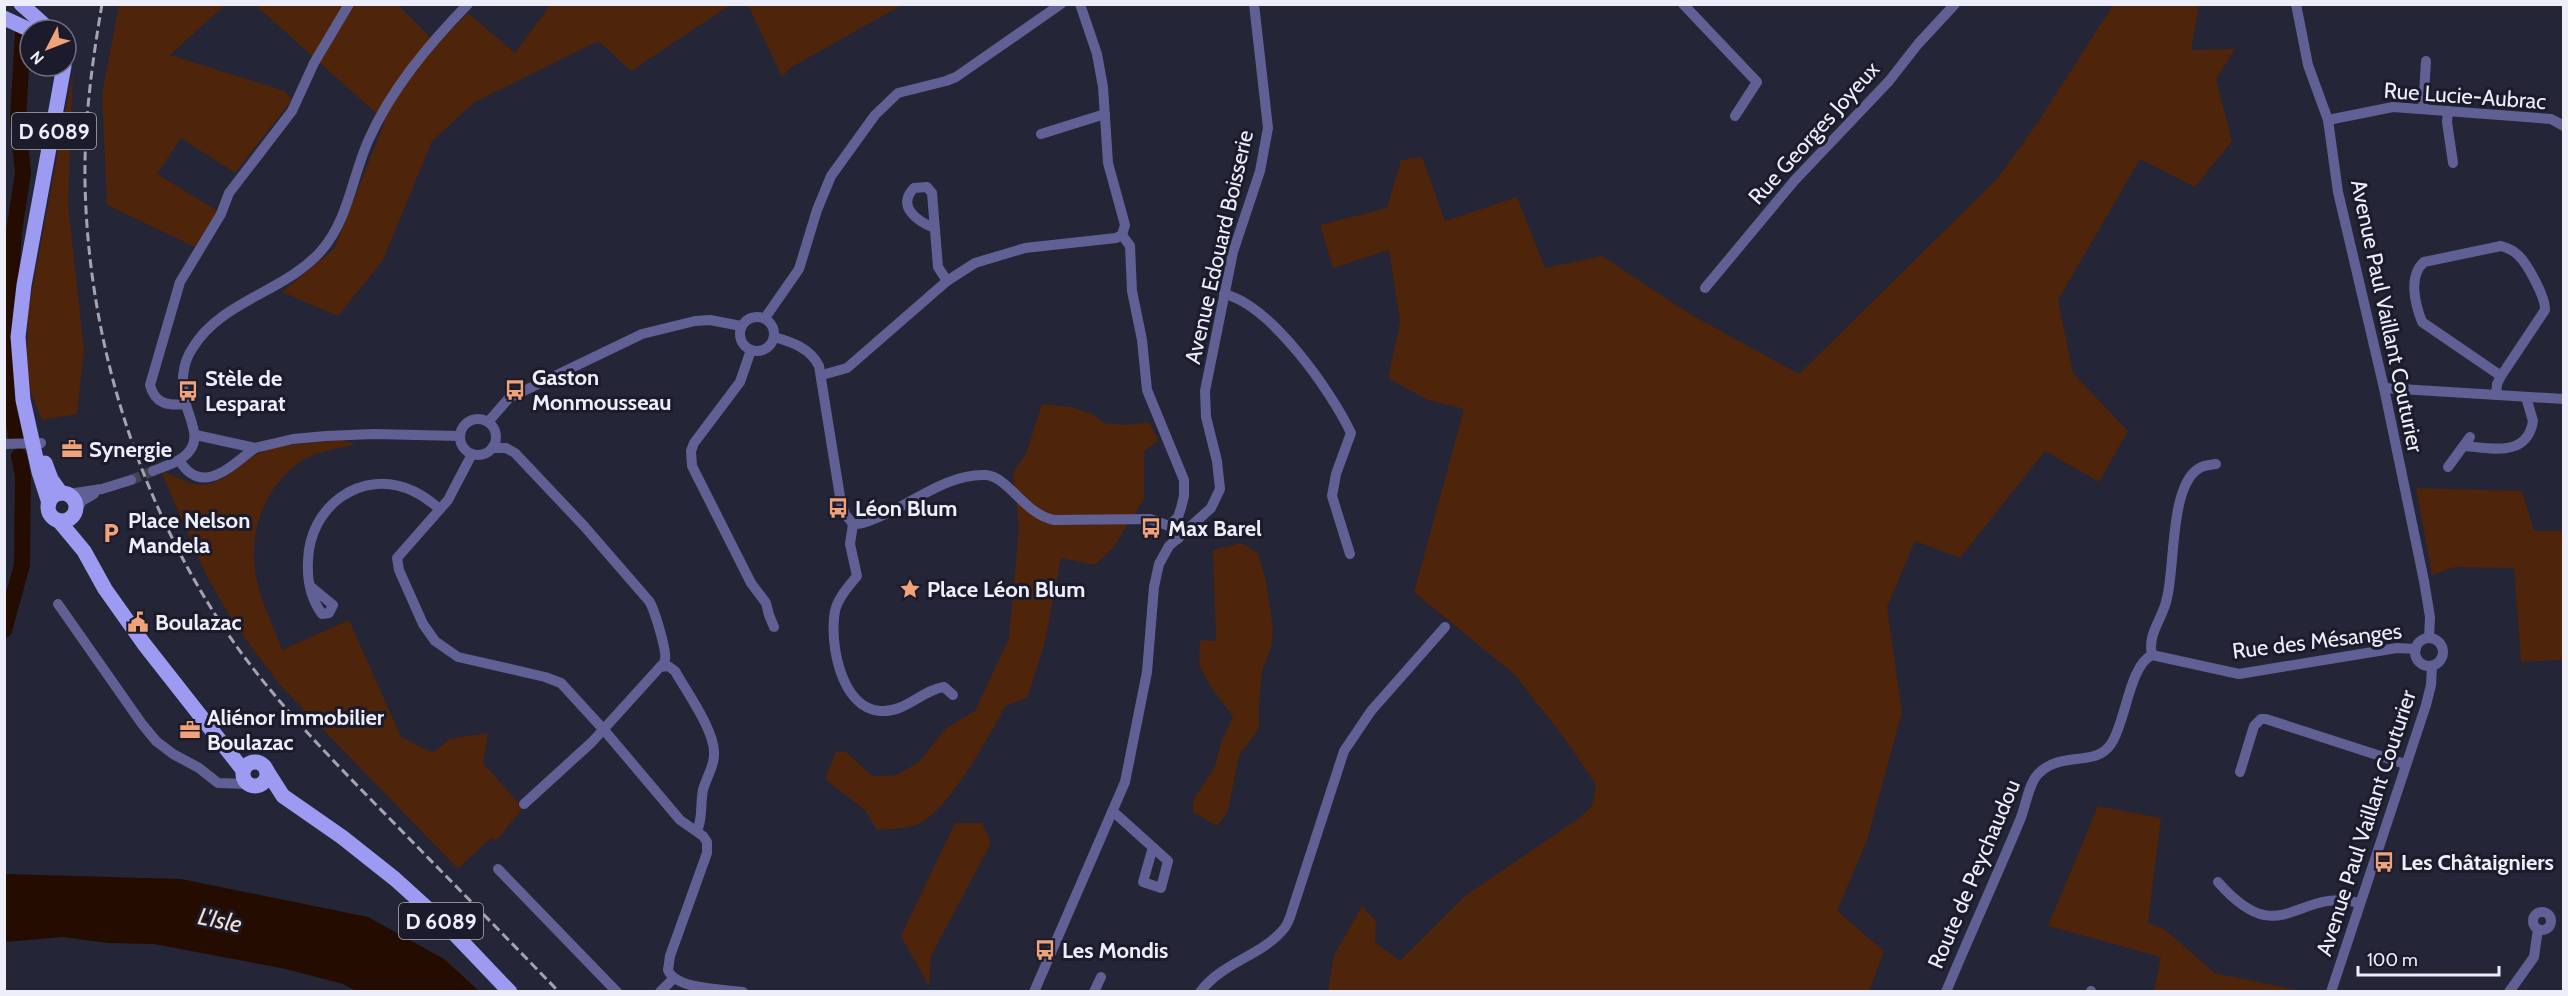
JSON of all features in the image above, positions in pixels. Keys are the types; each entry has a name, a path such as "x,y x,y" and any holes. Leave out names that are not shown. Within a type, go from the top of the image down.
{"main road":[{"path":"21,4 37,18"},
{"path":"4,18 18,24"},
{"name":"D 6089","path":"40,195 41,163 54,78"},
{"name":"D 6089","path":"49,503 37,443 37,422 21,383 18,359 20,317 62,78"},
{"name":"D 6089","path":"37,443 48,473 65,494"},
{"path":"65,494 74,501 76,510 72,517 59,521 51,516 49,503 54,496 65,494"},
{"name":"D 6089","path":"76,510 78,532 84,551"},
{"name":"D 6089","path":"59,521 84,551 119,610 222,744 249,775 303,809 395,879 448,927 510,992"},
{"name":"D 6089","path":"249,775 266,779 267,771 283,796"}],"street":[{"path":"186,404 162,403 154,396 150,385 180,282 221,214 230,193 292,111 314,63 349,4"},
{"path":"153,471 179,460 192,447 196,435 186,404 184,372 194,345 223,317 300,270 322,250 331,238 345,209 368,140 385,108 435,38 468,4"},
{"path":"765,318 799,269 817,210 831,176 883,106 898,93 946,81 956,76 1061,4"},
{"path":"836,373 847,368 963,269 1009,252 1116,238 1122,235 1125,225 1108,163 1105,114 1097,54 1080,4"},
{"name":"Avenue Edouard Boisserie","path":"1034,992 1125,782 1147,672 1156,574 1163,556 1178,538 1211,508 1220,489 1217,461 1206,417 1205,391 1233,252 1260,171 1267,136 1268,108 1254,4"},
{"path":"1683,4 1757,82 1735,116"},
{"name":"Rue Georges Joyeux","path":"1705,288 1794,181 1889,81 1918,44 1955,4"},
{"name":"Avenue Paul Vaillant Couturier","path":"2296,4 2308,65 2328,120 2338,192 2384,388 2424,581 2430,617 2429,638"},
{"path":"2423,109 2426,61"},
{"name":"Rue Lucie-Aubrac","path":"2328,120 2381,108 2423,109 2551,119 2564,126"},
{"path":"2448,111 2453,163"},
{"path":"1041,134 1105,114"},
{"path":"934,228 938,267 947,281"},
{"path":"1122,235 1130,246 1132,291 1142,340 1147,390 1184,480 1181,508 1178,517 1169,526"},
{"path":"2496,395 2497,384 2501,376 2545,310 2544,298 2523,260 2513,251 2501,246 2424,262 2416,271 2413,280 2422,322 2501,376"},
{"path":"1224,294 1244,302 1268,322 1318,377 1343,416 1351,433 1336,474 1332,496 1350,554"},
{"path":"749,317 765,318 773,328 774,337 765,349 751,350 739,338 741,326 749,317"},
{"path":"488,422 509,398 642,334 695,321 710,320 741,326"},
{"path":"774,337 810,353 816,359 822,375 841,503 845,514 853,524 850,544 857,576 839,600 835,612 834,635 840,670 849,692 860,704 881,711 909,704 939,688 944,687 953,694"},
{"path":"751,350 740,382 694,443 691,451 692,466 751,583 766,603 774,627"},
{"path":"822,375 848,374 857,370"},
{"path":"2384,388 2564,399"},
{"path":"2448,467 2467,441 2509,449 2520,444 2534,421 2526,397"},
{"path":"492,448 496,437 492,426 478,419 468,422 460,436 463,447 472,454 483,454 492,448 506,448 515,453 584,526 649,601 654,608 665,651 665,662 604,730 524,804"},
{"path":"179,460 192,475 205,478 227,470 255,448 293,439 385,434 460,436"},
{"path":"196,435 255,448"},
{"path":"4,444 37,443"},
{"path":"472,454 462,476 440,509 397,558 399,570 430,635 443,648 458,657 545,676 561,683 680,820 698,831 707,842 707,853 667,964 669,974 683,984 743,992"},
{"name":"Route de Peychaudou","path":"1946,992 2022,818 2034,780 2044,769 2057,761 2095,756 2107,749 2116,733 2139,668 2152,655 2151,639 2167,599 2175,525 2182,495 2193,474 2205,466 2216,464"},
{"path":"853,524 862,524 894,511 957,479 982,475 998,479 1032,511 1047,518 1150,519 1169,526 1178,538"},
{"path":"65,494 102,489 131,480"},
{"path":"310,585 309,539 317,521 340,497 365,487 401,487 414,491 440,509"},
{"path":"76,510 82,501 102,489"},
{"path":"58,604 156,741 218,783 225,784 249,775"},
{"path":"1200,992 1224,968 1254,951 1284,929 1349,741 1371,711 1445,627"},
{"path":"2429,638 2438,641 2443,649 2440,662 2432,666 2421,663 2416,657 2415,649 2422,640 2429,638"},
{"name":"Rue des Mésanges","path":"2152,655 2239,674 2397,648 2415,649"},
{"path":"660,668 668,666 675,671 708,731 714,748 712,766 702,796 702,820 698,831"},
{"name":"Avenue Paul Vaillant Couturier","path":"2331,992 2431,685 2432,666"},
{"path":"2240,772 2254,726 2261,719 2406,764"},
{"path":"1112,812 1153,847"},
{"path":"498,869 617,992"},
{"path":"2218,882 2247,910 2262,916 2274,916 2335,900 2346,899 2360,903"},
{"path":"2508,992 2534,957 2538,929"},
{"path":"1094,992 1101,977"},
{"path":"660,992 673,979"}],"shaded area":[{"path":"119,5 225,5 170,55 285,91 292,100 235,173 181,138 157,174 218,211 195,247 107,205 102,94"},
{"path":"255,5 398,5 437,44 468,13 515,53 550,5 730,5 631,71 598,41 475,102 432,141 383,260 338,316 282,292 334,249 385,121"},
{"path":"748,5 902,5 790,68 782,77"},
{"path":"2113,5 2199,5 2191,50 2235,49 2216,79 2232,141 2195,187 2140,159 2058,300 2073,373 2128,431 2099,482 2045,451 1960,558 1915,541 1887,607 1902,712 1867,840 1837,911 1884,951 1869,991 1369,992 1366,989 1364,991 1328,991 1334,955 1362,906 1376,921 1375,942 1400,961 1465,896 1579,818 1592,806 1596,785 1565,739 1514,674 1414,592 1464,409 1428,400 1388,378 1400,322 1389,250 1333,268 1320,225 1387,208 1401,160 1422,157 1445,221 1517,197 1545,268 1602,256 1690,314 1799,374 1997,179 2038,122"},
{"path":"73,78 68,204 84,350 77,414 42,420 29,388 28,312"},
{"path":"1042,404 1071,407 1090,413 1104,423 1126,425 1149,422 1158,440 1144,452 1144,499 1112,549 1095,565 1061,558 1044,646 1027,698 1005,706 990,735 954,790 941,806 918,824 877,830 865,810 825,779 836,751 846,752 872,776 896,775 919,762 946,728 975,711 1009,638 1019,527 1013,472 1026,454"},
{"path":"341,440 356,444 306,458 287,473 267,500 260,515 254,548 254,564 259,590 282,650 349,620 401,737 433,753 449,739 488,733 483,763 523,808 496,841 491,838 458,869 279,684 236,626 208,579 161,472 196,485 210,484 269,449"},
{"path":"2416,488 2522,491 2534,531 2563,531 2563,660 2521,662 2514,568 2455,567 2432,575"},
{"path":"1241,543 1258,553 1266,581 1273,628 1271,648 1262,671 1259,728 1239,756 1228,811 1217,826 1193,812 1193,801 1215,766 1221,742 1233,717 1211,687 1199,665 1200,640 1216,641 1213,550"},
{"path":"2098,806 2161,818 2148,923 2164,929 2215,973 2301,991 2154,991 2161,957 2048,926"},
{"path":"955,823 982,823 991,843 931,956 929,986 901,936"}],"water":[{"name":"L'Isle","path":"5,874 181,879 368,917 444,959 479,991 356,991 343,984 286,969 154,944 108,943 63,937 5,942"}],"waterway":[{"path":"16,436 6,347 14,231 23,173 18,121 20,78"},
{"path":"4,630 22,565 23,476 19,456"}],"tunnel":[{"path":"131,480 153,471"}],"railway":[{"path":"102,4 89,93 86,137 85,182 88,244 109,366 126,426 148,484 174,541 203,595 237,647 291,714 350,778 559,992"}],"place":[{"name":"Gaston Monmousseau","path":"515,390"},
{"name":"Stèle de Lesparat","path":"188,391"},
{"name":"Synergie","path":"72,449"},
{"name":"Léon Blum","path":"838,508"},
{"name":"Max Barel","path":"1151,528"},
{"name":"Place Nelson Mandela","path":"111,533"},
{"name":"Place Léon Blum","path":"910,589"},
{"name":"Boulazac","path":"138,622"},
{"name":"Aliénor Immobilier Boulazac","path":"190,730"},
{"name":"Les Châtaigniers","path":"2384,862"},
{"name":"Les Mondis","path":"1045,950"}]}
